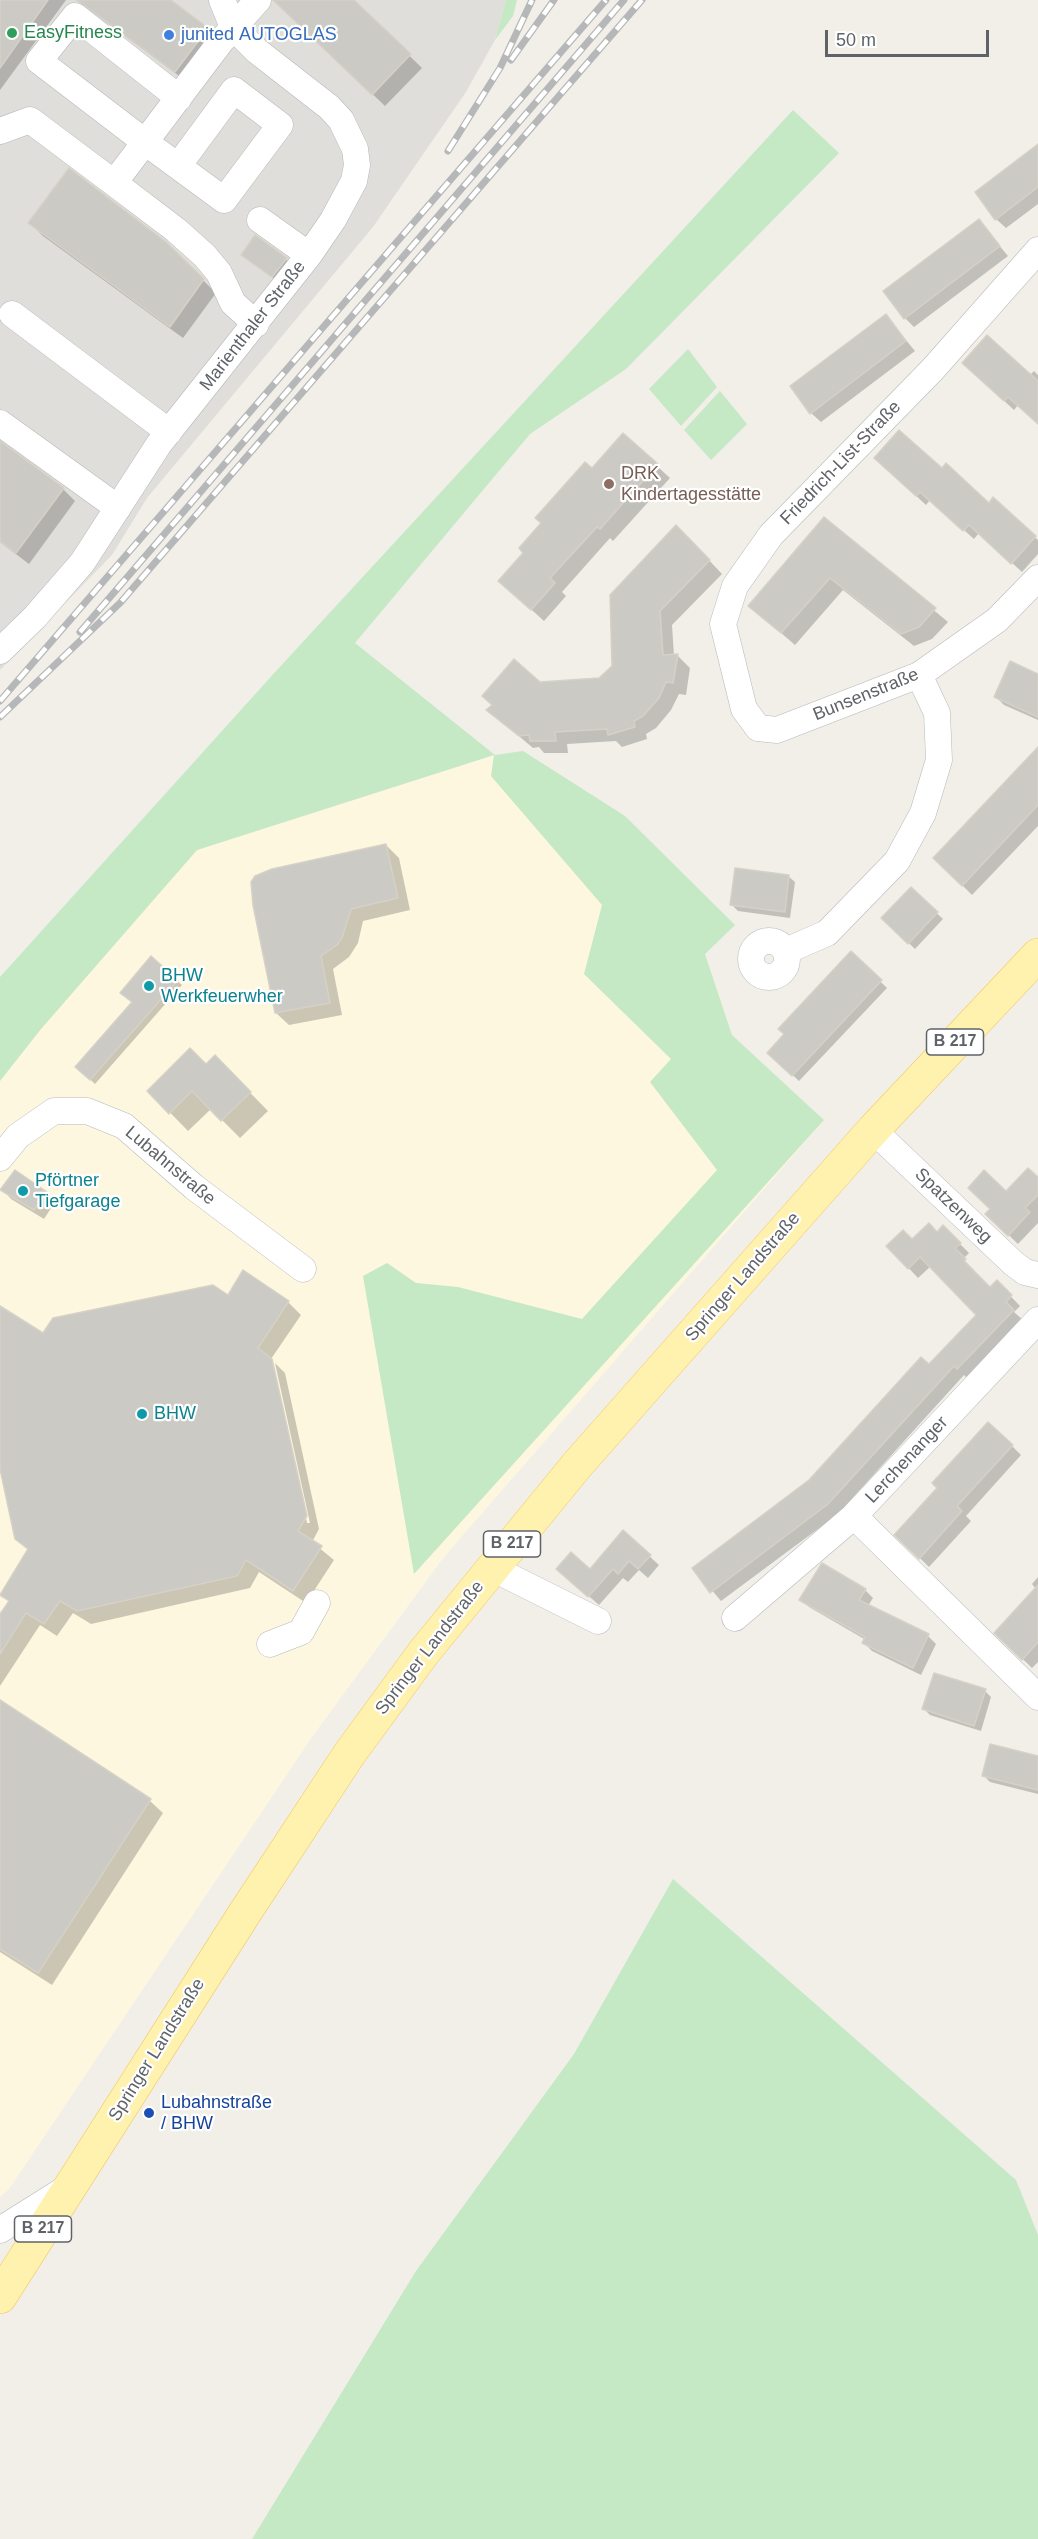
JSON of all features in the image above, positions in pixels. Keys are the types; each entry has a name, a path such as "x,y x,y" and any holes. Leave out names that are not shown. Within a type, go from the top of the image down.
{"main road":[{"name":"Springer Landstraße","path":"0,2297 194,1991 350,1753 423,1652 577,1465 873,1130 1038,955"}],"street":[{"name":"Marienthaler Straße","path":"0,651 35,617 82,563 169,432 309,255 333,220 354,181 357,165 356,149 345,127 329,107 257,51 233,27 222,0"},
{"path":"114,183 233,27 258,0"},
{"path":"178,166 39,61 75,16 179,98"},
{"path":"0,131 30,120 114,183 176,230 205,256 219,273 233,303 256,324"},
{"path":"260,220 309,255"},
{"name":"Friedrich-List-Straße","path":"744,710 723,624 735,586 771,535 933,369 1038,250"},
{"path":"12,314 169,432"},
{"path":"0,423 117,508"},
{"name":"Bunsenstraße","path":"744,710 758,728 777,730 920,675 997,620 1038,578"},
{"path":"786,951 826,933 897,861 923,813 939,760 937,713 920,675"},
{"name":"Lubahnstraße","path":"0,1158 18,1136 54,1111 87,1111 124,1126 194,1187 303,1269"},
{"name":"Spatzenweg","path":"873,1130 1012,1263 1025,1272 1038,1275"},
{"name":"Lerchenanger","path":"1038,1320 854,1516 1038,1697"},
{"path":"735,1618 854,1516"},
{"path":"492,1568 598,1621"},
{"path":"270,1644 301,1632 317,1603"},
{"path":"0,2230 70,2186"}],"shaded area":[{"path":"0,0 506,0 495,40 466,92 373,227 147,498 112,555 0,670"},
{"path":"495,755 705,954 732,1035 824,1120 444,1557 312,1737 9,2189 0,2197 0,1081 41,1029 197,850"}],"green space":[{"path":"506,0 517,0 513,16 495,40"},
{"path":"793,110 839,153 626,369 530,434 355,643 495,755 523,751 625,816 735,925 705,954 732,1035 824,1120 414,1574 363,1276 387,1263 416,1283 458,1287 582,1319 717,1170 650,1082 671,1059 584,974 602,905 491,776 494,755 197,850 41,1029 0,1081 0,977 277,670"},
{"path":"688,349 717,387 681,426 649,389"},
{"path":"720,391 747,424 711,460 684,430"},
{"path":"673,1879 1016,2180 1038,2235 1038,2539 252,2539 416,2271 574,2054"}],"building":[{"name":"EasyFitness","path":"0,0 48,0 0,68"},
{"path":"77,0 171,0 208,28 175,72"},
{"path":"273,0 354,0 411,54 372,95"},
{"path":"1038,144 1038,187 995,220 975,192"},
{"path":"69,168 166,242 204,279 170,327 28,223"},
{"path":"979,219 1000,246 904,319 883,291"},
{"path":"255,235 287,258 272,277 241,255"},
{"path":"886,314 906,341 810,414 790,386"},
{"path":"987,335 1038,381 1038,424 1008,397 1004,401 962,363"},
{"path":"899,430 942,468 946,463 989,503 993,497 1036,536 1011,564 969,525 963,531 920,492 916,496 874,458"},
{"path":"623,433 658,464 600,529 597,527 550,578 555,583 531,610 498,581 523,553 519,548 541,523 535,518 585,462 592,468"},
{"path":"0,441 64,488 16,553 0,541"},
{"path":"824,517 936,608 919,627 901,634 830,578 781,633 748,606"},
{"path":"676,525 710,560 660,611 663,655 678,654 673,683 666,682 659,698 643,716 634,721 635,727 608,735 607,729 555,732 556,741 530,741 529,735 519,736 486,710 492,705 482,696 514,659 540,682 599,678 612,666 610,595"},
{"path":"1010,661 1038,674 1038,717 994,697"},
{"path":"1038,747 1038,805 962,886 933,858"},
{"path":"386,844 398,898 351,909 342,938 337,945 321,956 330,1003 275,1013 253,905 251,882 255,876 272,869"},
{"path":"735,868 789,875 785,912 730,905"},
{"path":"911,887 938,912 908,944 881,918"},
{"path":"851,951 882,980 792,1076 767,1053 784,1034 778,1029"},
{"path":"151,956 178,980 90,1080 75,1067 132,1002 120,993"},
{"path":"190,1048 206,1064 215,1055 251,1092 221,1121 192,1091 169,1114 147,1091"},
{"path":"1028,1168 1038,1177 1038,1195 1025,1208 1030,1212 1008,1236 985,1214 990,1209 968,1188 984,1170 1006,1191"},
{"name":"Pförtner Tiefgarage","path":"15,1170 47,1192 34,1210 0,1190"},
{"path":"929,1223 937,1232 943,1225 961,1243 955,1248 966,1259 964,1261 990,1287 997,1280 1012,1295 1006,1302 1014,1310 957,1369 954,1366 828,1504 710,1593 692,1568 809,1480 921,1357 929,1364 976,1315 920,1257 908,1269 886,1246 903,1230 912,1239"},
{"name":"BHW","path":"243,1270 289,1301 258,1348 272,1359 307,1516 298,1531 322,1546 293,1591 246,1560 237,1576 77,1611 60,1601 44,1624 26,1613 0,1654 0,1614 9,1601 0,1595 28,1549 15,1539 0,1469 0,1306 43,1333 53,1318 213,1285 228,1295"},
{"path":"988,1422 1013,1445 957,1506 962,1511 919,1559 894,1535 937,1488 932,1483"},
{"path":"623,1530 651,1555 638,1569 629,1561 618,1574 613,1569 588,1597 556,1569 571,1552 590,1569"},
{"path":"822,1563 866,1589 859,1600 929,1634 913,1668 862,1643 865,1637 799,1600"},
{"path":"1038,1585 1038,1642 1022,1660 994,1633"},
{"path":"934,1673 986,1689 974,1726 922,1709"},
{"path":"0,1700 151,1799 38,1973 0,1949"},
{"path":"990,1744 1038,1756 1038,1790 982,1776"}],"railway":[{"path":"448,151 500,68 532,0"},
{"path":"511,60 554,0"},
{"path":"0,701 606,0"},
{"path":"80,632 624,0"},
{"path":"0,717 120,603 642,0"}],"place":[{"name":"EasyFitness","path":"12,33"},
{"name":"junited AUTOGLAS","path":"169,35"},
{"name":"DRK Kindertagesstätte","path":"609,484"},
{"name":"BHW Werkfeuerwher","path":"149,986"},
{"name":"Pförtner Tiefgarage","path":"23,1191"},
{"name":"BHW","path":"142,1414"},
{"name":"Lubahnstraße / BHW","path":"149,2113"}]}
